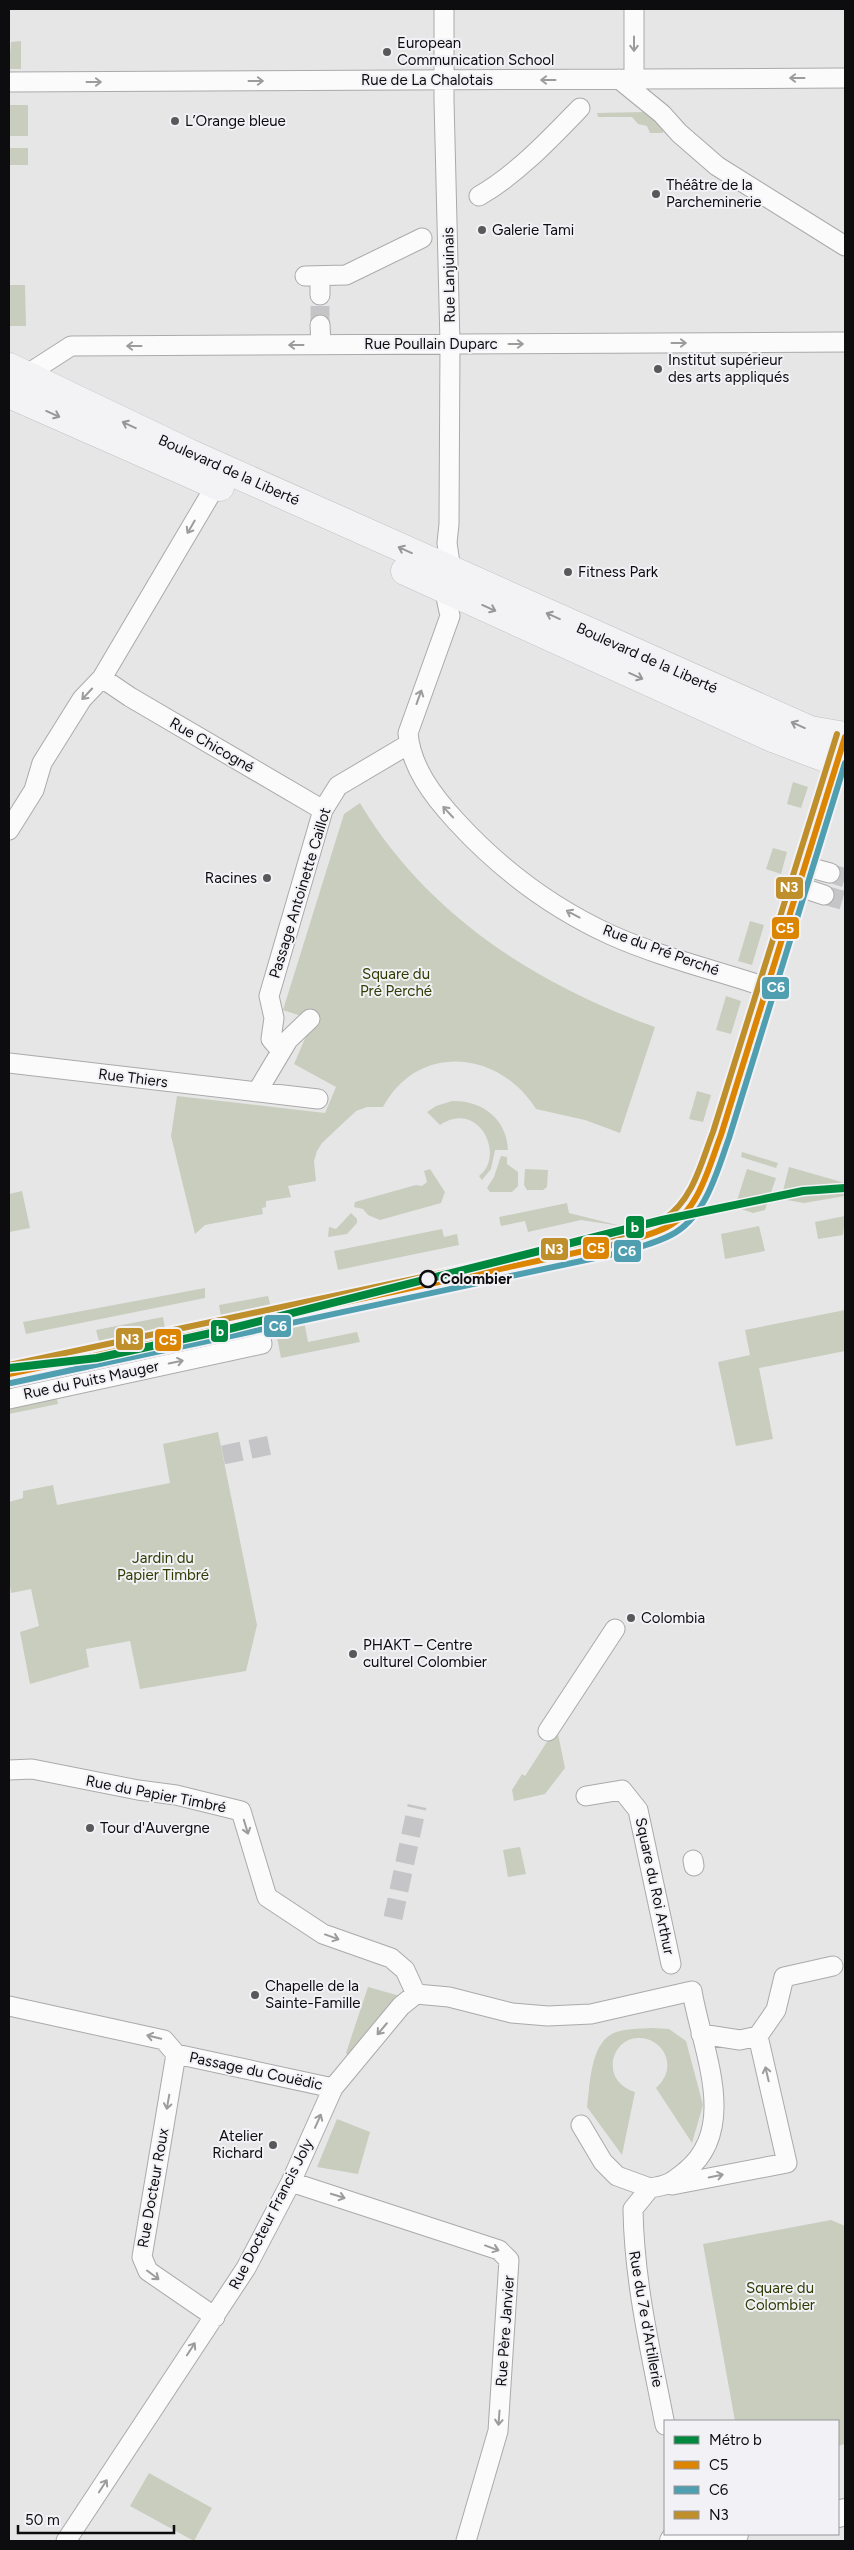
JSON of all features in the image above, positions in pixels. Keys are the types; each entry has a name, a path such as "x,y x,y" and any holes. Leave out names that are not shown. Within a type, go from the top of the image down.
{"main road":[{"name":"Boulevard de la Liberté","path":"14,379 189,453 775,739 840,762"},
{"name":"Boulevard de la Liberté","path":"14,379 216,485 448,579 810,730 845,736"},
{"path":"682,2538 722,2535"}],"street":[{"name":"Rue Lanjuinais","path":"444,9 450,344 448,579"},
{"path":"634,9 627,79 679,133 716,166 845,246"},
{"name":"Rue de La Chalotais","path":"9,82 845,78"},
{"path":"479,196 495,187 542,146 580,108"},
{"path":"320,295 313,276 346,275 422,238"},
{"path":"320,325 321,345"},
{"name":"Rue Poullain Duparc","path":"14,379 71,346 845,342"},
{"path":"9,830 34,790 42,763 82,699 102,678 216,485"},
{"path":"409,744 408,733 450,616 448,579"},
{"name":"Rue Chicogné","path":"102,678 323,810"},
{"name":"Boulevard de la Liberté","path":"840,762 845,736"},
{"name":"Passage Antoinette Caillot","path":"281,1051 271,1038 274,1018 269,996 323,810 338,786 409,744"},
{"name":"Rue du Pré Perché","path":"409,744 421,774 436,799 470,835 532,890 612,935 766,987"},
{"path":"766,987 797,886 840,762"},
{"path":"804,866 830,873"},
{"path":"797,886 824,895"},
{"name":"Rue du Puits Mauger","path":"9,1374 317,1306 626,1242 668,1227 686,1212 704,1180 721,1135 766,987"},
{"path":"257,1092 281,1051 297,1030 310,1019"},
{"name":"Rue Thiers","path":"9,1063 318,1100"},
{"name":"Rue du Puits Mauger","path":"9,1398 262,1344 257,1319"},
{"path":"548,1731 615,1629"},
{"name":"Rue du Papier Timbré","path":"9,1770 32,1769 138,1790 176,1795 241,1811 268,1897 323,1934 391,1958 405,1970 416,1994"},
{"name":"Square du Roi Arthur","path":"586,1796 622,1790 638,1810 671,1964"},
{"path":"701,2034 740,2040 758,2036 776,2010 784,1977 833,1966"},
{"path":"416,1994 449,1998 512,2013 548,2016 591,2014 692,1990 714,2091 714,2126 706,2147 696,2163 668,2185"},
{"name":"Rue Docteur Francis Joly","path":"66,2541 200,2335 215,2316 246,2268 291,2182 333,2088 401,2006 416,1994"},
{"name":"Passage du Couëdic","path":"9,2006 164,2040 176,2054 333,2088"},
{"path":"581,2125 603,2162 618,2176 650,2188 787,2163 758,2036"},
{"name":"Rue Docteur Roux","path":"176,2054 142,2257 148,2271 215,2316"},
{"name":"Rue Père Janvier","path":"291,2182 499,2250 509,2260 498,2431 466,2541"},
{"name":"Rue du 7e d'Artillerie","path":"650,2188 633,2209 633,2242 639,2297 664,2420"}],"green space":[{"path":"21,41 21,69 9,69 11,42"},
{"path":"9,105 28,105 28,136 9,136"},
{"path":"646,112 663,121 663,133 650,133 647,126 638,124 632,117 598,117 597,113"},
{"path":"9,148 28,148 28,165 9,165"},
{"path":"9,285 25,285 26,326 9,326"},
{"path":"793,782 808,787 801,808 787,804"},
{"name":"Square du Pré Perché","path":"360,803 387,843 417,879 487,941 526,966 568,989 611,1010 655,1027 620,1133 585,1120 536,1109 520,1089 501,1075 481,1065 459,1062 437,1064 416,1072 398,1086 383,1107 367,1107 356,1111 322,1143 314,1161 316,1181 288,1186 291,1197 266,1201 266,1207 262,1208 263,1214 205,1225 195,1234 171,1136 177,1096 325,1113 336,1087 294,1064 313,1020 283,1010 344,814"},
{"path":"773,848 787,852 781,874 766,869"},
{"path":"750,921 764,925 752,965 738,961"},
{"path":"726,996 741,1001 731,1034 716,1030"},
{"path":"697,1091 711,1095 703,1122 689,1119"},
{"path":"452,1101 473,1104 483,1108 498,1121 507,1139 508,1150 495,1150 491,1169 482,1180 479,1176 487,1167 490,1156 489,1144 477,1124 466,1119 454,1119 440,1125 427,1112 436,1106"},
{"path":"742,1152 778,1163 776,1168 741,1157"},
{"path":"501,1156 507,1157 507,1164 518,1172 518,1186 512,1192 490,1192 487,1188 494,1177"},
{"path":"789,1167 845,1183 845,1196 804,1203 781,1199"},
{"path":"430,1169 445,1192 441,1203 380,1220 368,1215 363,1209 354,1207 355,1202 416,1185 422,1186 427,1182 424,1171"},
{"path":"525,1169 548,1170 547,1187 543,1190 527,1190 524,1185"},
{"path":"747,1169 776,1178 765,1210 753,1213 735,1207"},
{"path":"22,1191 30,1228 9,1232 9,1194"},
{"path":"567,1203 569,1213 621,1226 581,1220 528,1232 525,1221 501,1226 499,1217"},
{"path":"351,1213 357,1219 357,1223 347,1234 328,1237 329,1227 336,1229"},
{"path":"845,1216 843,1235 818,1239 815,1222"},
{"path":"759,1226 765,1251 725,1259 721,1234"},
{"path":"442,1229 444,1237 457,1234 459,1245 338,1270 334,1251"},
{"path":"205,1288 205,1298 26,1334 23,1322"},
{"path":"268,1296 271,1307 221,1317 219,1305"},
{"path":"845,1310 845,1351 759,1368 773,1439 736,1446 718,1362 750,1355 745,1330"},
{"path":"163,1317 165,1328 99,1341 96,1330"},
{"path":"304,1321 308,1342 357,1332 360,1342 281,1358 275,1327"},
{"path":"101,1363 102,1372 9,1391 9,1382"},
{"path":"56,1394 58,1404 9,1414 9,1404"},
{"name":"Jardin du Papier Timbré","path":"218,1432 257,1625 246,1671 140,1689 130,1641 86,1649 89,1667 30,1684 20,1632 39,1626 31,1589 11,1593 9,1578 9,1502 23,1498 23,1491 53,1485 57,1505 170,1483 163,1444"},
{"path":"554,1731 558,1734 565,1768 545,1794 514,1801 512,1790 522,1774 525,1776"},
{"path":"520,1847 526,1874 508,1877 503,1850"},
{"path":"368,1987 400,1996 349,2056 346,2053"},
{"path":"669,2029 686,2041 703,2105 692,2143 656,2088 664,2078 667,2070 667,2061 663,2051 647,2039 635,2038 625,2042 618,2049 614,2058 613,2068 616,2078 623,2086 635,2092 622,2155 587,2107 592,2068 598,2049 610,2035 625,2030"},
{"path":"337,2119 370,2132 358,2174 317,2167"},
{"name":"Square du Colombier","path":"831,2220 845,2226 845,2444 839,2446 839,2420 735,2420 703,2244"},
{"path":"149,2473 212,2508 194,2541 130,2506"}],"tunnel":[{"path":"320,295 320,325"},
{"path":"830,873 845,878"},
{"path":"824,895 845,901"},
{"path":"223,1455 271,1445"},
{"path":"393,1918 417,1806"}],"metro line":[{"name":"b","path":"9,1368 97,1358 225,1330 662,1220 803,1191 845,1188"}],"transit line":[{"name":"N3","path":"9,1365 624,1234 655,1224 664,1219 674,1211 689,1191 700,1168 713,1132 837,734"},
{"name":"C5","path":"9,1374 626,1242 652,1234 678,1220 702,1187 721,1135 845,737"},
{"name":"C6","path":"11,1383 628,1251 655,1242 683,1227 702,1205 720,1165 845,763"}],"place":[{"name":"European Communication School","path":"387,52"},
{"name":"L’Orange bleue","path":"175,121"},
{"name":"Théâtre de la Parcheminerie","path":"656,194"},
{"name":"Galerie Tami","path":"482,230"},
{"name":"Institut supérieur des arts appliqués","path":"658,369"},
{"name":"Fitness Park","path":"568,572"},
{"name":"Racines","path":"267,878"},
{"name":"Colombier","path":"428,1279"},
{"name":"Colombia","path":"631,1618"},
{"name":"PHAKT – Centre culturel Colombier","path":"353,1654"},
{"name":"Tour d'Auvergne","path":"90,1828"},
{"name":"Chapelle de la Sainte-Famille","path":"255,1995"},
{"name":"Atelier Richard","path":"273,2145"}]}
